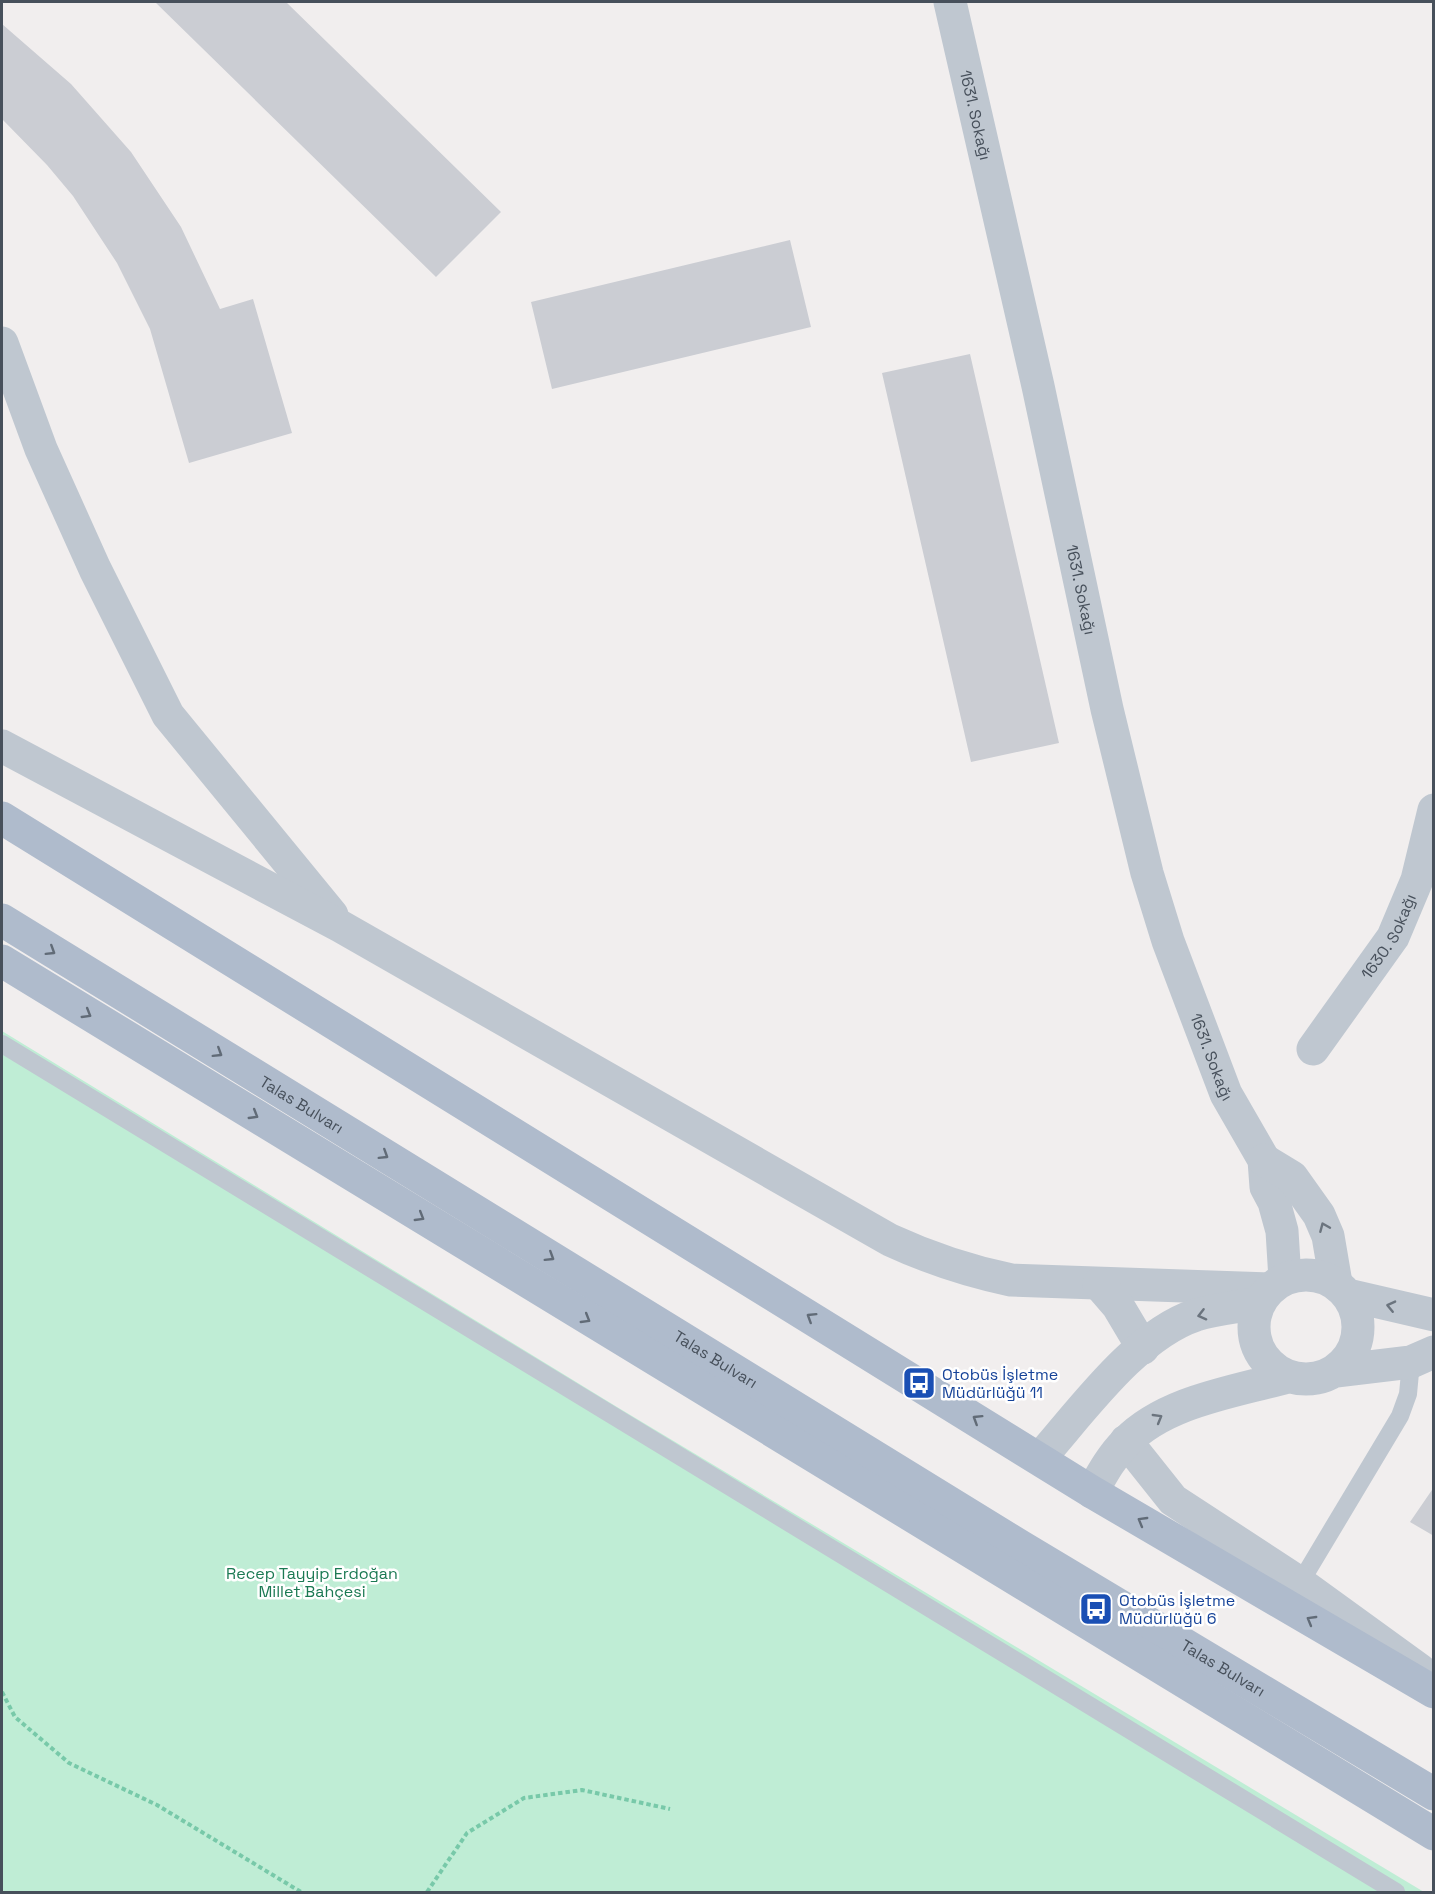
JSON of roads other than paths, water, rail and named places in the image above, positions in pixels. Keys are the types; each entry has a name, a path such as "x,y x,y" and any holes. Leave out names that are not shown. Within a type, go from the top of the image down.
{"main road":[{"path":"2,818 1092,1492 1434,1692"},
{"name":"Talas Bulvarı","path":"2,920 1020,1546 1434,1794"},
{"path":"2,961 1434,1834"}],"street":[{"name":"1631. Sokağı","path":"950,2 1041,397 1107,709 1149,882 1226,1094 1264,1160 1266,1187 1274,1202 1282,1231 1271,1290"},
{"path":"2,343 46,460 95,569 168,715 340,926"},
{"path":"2,746 340,926 909,1249 969,1271 1011,1280 1271,1290"},
{"name":"1630. Sokağı","path":"1313,1049 1393,937 1417,880 1434,810"},
{"name":"1631. Sokağı","path":"1264,1160 1292,1177 1319,1215 1328,1236 1342,1289"},
{"path":"1040,1458 1120,1368 1164,1331 1195,1315 1271,1290 1302,1275 1319,1276 1342,1289 1434,1315"},
{"path":"1099,1284 1118,1306 1143,1348"},
{"path":"1336,1371 1352,1352 1359,1328 1356,1311 1342,1289"},
{"path":"1271,1290 1254,1320 1254,1338 1261,1354 1272,1368 1287,1377 1304,1380 1320,1378 1336,1371 1422,1357"},
{"path":"1092,1492 1112,1457 1126,1441 1160,1416 1176,1409 1287,1377"},
{"path":"1126,1441 1173,1500 1300,1583 1434,1679"}],"lane":[{"path":"2,1044 1396,1893"},
{"path":"1300,1583 1400,1416 1422,1357"}],"place":[{"name":"Otobüs İşletme Müdürlüğü 11","path":"919,1383"},
{"name":"Otobüs İşletme Müdürlüğü 6","path":"1096,1609"}],"park label":[{"name":"Recep Tayyip Erdoğan Millet Bahçesi","path":"312,1582"}]}
